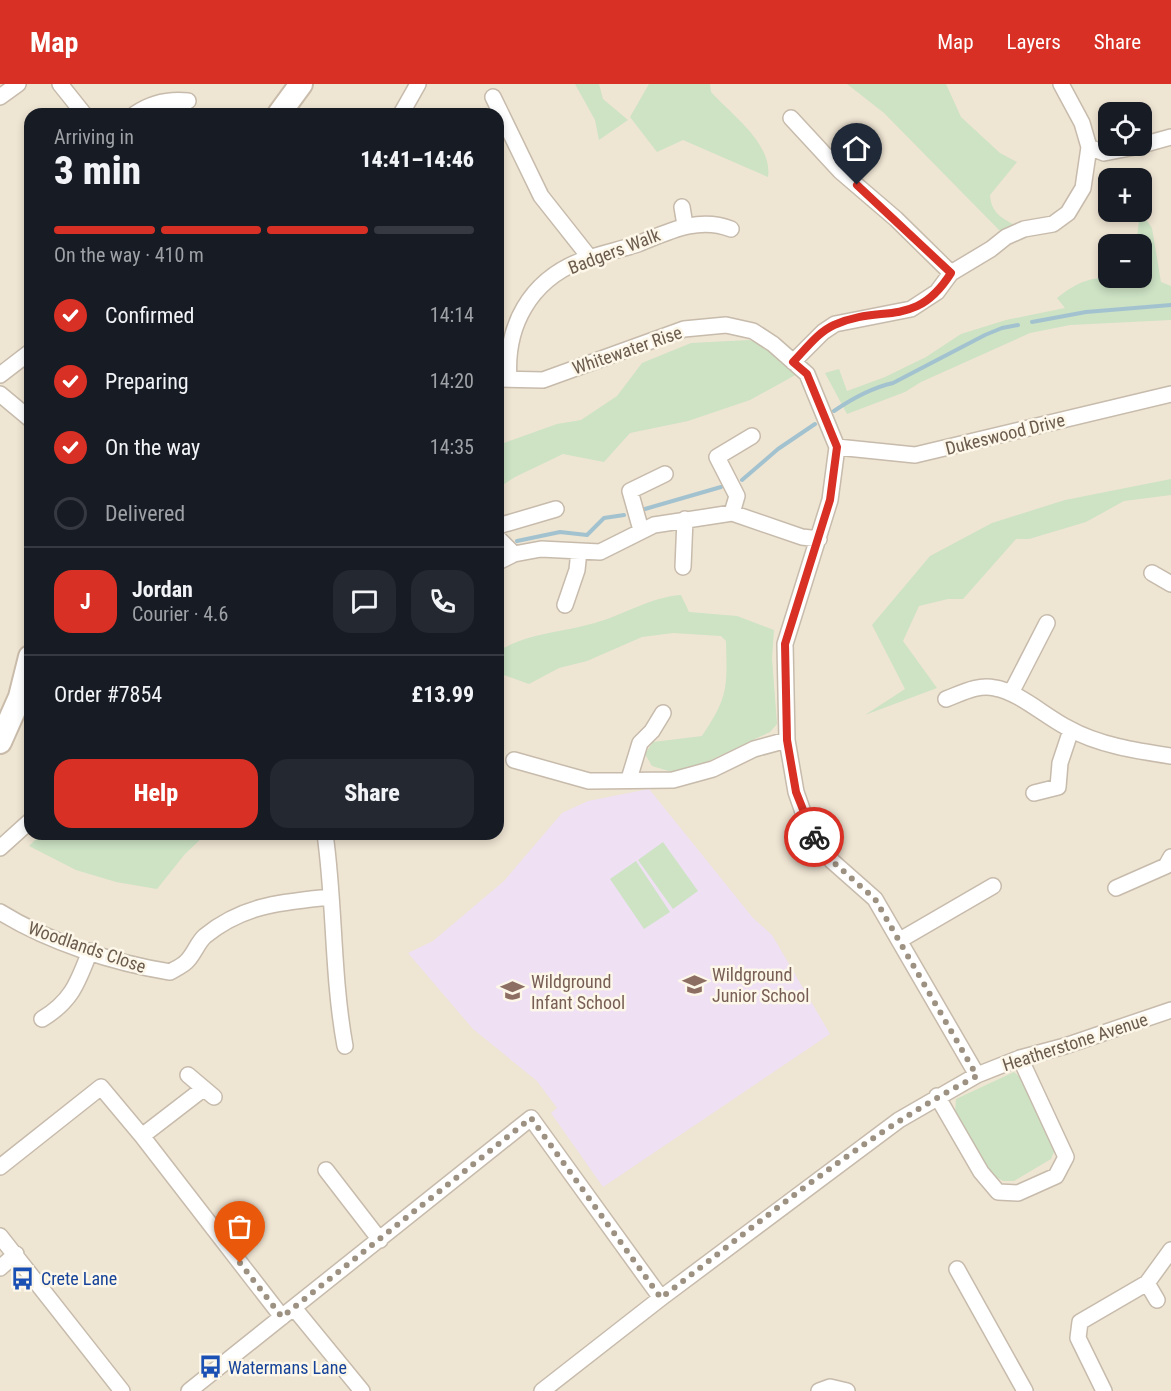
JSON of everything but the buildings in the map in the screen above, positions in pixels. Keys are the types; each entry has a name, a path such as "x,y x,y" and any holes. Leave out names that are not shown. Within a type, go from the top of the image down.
{"street":[{"path":"0,97 18,84"},
{"path":"60,84 79,108"},
{"path":"283,108 300,84"},
{"path":"404,108 418,84"},
{"path":"793,362 828,328 843,322 911,309 938,292 951,273 991,249 1006,237 1024,230 1053,224 1068,213 1083,188 1089,147 1082,123 1061,84"},
{"path":"493,98 498,108"},
{"path":"143,108 173,99 188,100"},
{"path":"791,118 840,171 896,219 951,273"},
{"path":"504,120 541,196 590,258"},
{"path":"1152,142 1171,137"},
{"path":"1089,147 1098,151"},
{"path":"682,207 685,225"},
{"name":"Badgers Walk","path":"504,379 520,311 540,286 573,265 590,258 617,252 685,225 731,229"},
{"name":"Whitewater Rise","path":"504,379 543,380 684,329 726,325 753,332 774,344 807,374 837,447"},
{"path":"0,375 24,357"},
{"path":"0,394 24,414"},
{"name":"Dukeswood Drive","path":"837,447 915,455 1171,394"},
{"path":"732,513 737,496 717,457 752,436"},
{"path":"837,447 830,500 785,644 787,740 796,792 810,832 832,861 875,899 977,1076"},
{"path":"641,530 630,491 665,474"},
{"path":"504,524 556,509"},
{"path":"504,559 514,554 541,549 600,552 625,542 641,530 685,519 732,513 802,537 819,538"},
{"path":"683,567 685,519"},
{"path":"504,544 514,554"},
{"path":"565,605 577,570 579,551"},
{"path":"1152,573 1171,584"},
{"path":"1011,693 1047,623"},
{"path":"0,742 20,697 24,681"},
{"path":"946,699 977,687 994,687 1011,693 1071,730 1144,752 1171,756"},
{"path":"629,779 640,743 652,731 663,713"},
{"path":"1034,794 1058,787 1060,763 1071,730"},
{"path":"514,760 589,781 673,780 713,769 754,749 787,740"},
{"path":"0,848 24,826"},
{"path":"326,840 334,963 345,1046"},
{"path":"1116,888 1166,866 1171,857"},
{"path":"900,940 993,886"},
{"name":"Woodlands Close","path":"0,912 22,926 90,951 143,968 170,972 186,963 202,939 223,922 247,910 278,901 331,897"},
{"path":"42,1018 60,1008 75,988 90,951"},
{"name":"Heatherstone Avenue","path":"545,1390 661,1298 879,1133 937,1096 1020,1058 1065,1046 1171,1010"},
{"path":"937,1096 981,1172 998,1192 1018,1193 1056,1176 1066,1157 1020,1058"},
{"path":"142,1136 209,1093 188,1075"},
{"path":"0,1167 101,1087 288,1313 362,1391"},
{"path":"189,1391 531,1118 661,1298"},
{"path":"326,1170 380,1240"},
{"path":"0,1236 122,1391"},
{"path":"1104,1391 1078,1338 1080,1322 1147,1283 1171,1250"},
{"path":"0,1268 16,1254"},
{"path":"957,1269 1025,1391"},
{"path":"1147,1283 1157,1300"},
{"path":"819,1391 830,1387 847,1391"}],"shaded area":[{"path":"0,84 1171,84 1171,1391 0,1391"},
{"name":"Wildground Junior School","path":"649,789 753,918 772,935 830,1034 603,1187 551,1113 557,1108 537,1081 473,1029 408,953 433,941 504,881 562,813 588,801"}],"green space":[{"path":"575,84 599,84 603,99 628,120 599,140 595,120"},
{"path":"649,84 710,84 711,92 740,120 758,142 768,165 768,177 683,140 657,152 630,117"},
{"path":"847,84 946,84 961,117 1000,153 1017,162 990,195 992,206 998,214 1015,225 1001,232 884,113"},
{"path":"1139,222 1148,222 1152,228 1161,282 1171,286 1171,320 1070,325 1030,333 921,382 905,392 847,414 825,373 839,369 847,391 885,377 926,357 961,334 1006,320 1065,308 1057,298 1088,280 1098,278 1098,288 1152,288 1152,234 1137,234"},
{"path":"749,340 782,351 799,373 750,400 688,421 630,433 604,462 563,454 504,484 504,443 557,424 581,420 617,396 642,363 691,343"},
{"path":"1171,479 1171,495 1124,501 1086,522 1029,539 1016,539 963,599 948,599 919,606 903,641 937,688 865,715 905,689 872,625 930,556 992,523 1065,500"},
{"path":"681,595 689,612 737,616 774,630 772,658 777,724 770,732 692,769 672,772 652,766 645,754 653,742 702,736 722,700 726,681 726,641 721,636 673,633 642,637 587,661 559,668 529,684 504,675 504,648 511,644 601,621 670,596"},
{"path":"35,840 200,840 185,854 157,889 116,882 76,870 29,846"},
{"path":"663,842 698,891 673,909 638,860"},
{"path":"636,861 670,912 644,929 610,879"},
{"path":"1014,1072 1024,1081 1056,1147 1051,1159 1014,1181 1003,1181 992,1175 955,1113 956,1099"}],"waterway":[{"path":"1032,322 1086,312 1171,305"},
{"path":"834,411 862,394 893,383 985,335 1018,325"},
{"path":"742,480 778,449 815,424"},
{"path":"645,509 721,487"},
{"path":"517,541 560,532 587,535 604,518 624,515"}],"way so far":[{"path":"240,1263 282,1317 531,1118 661,1298 879,1133 937,1096 977,1076 875,899 832,861 814,837"}],"place":[{"name":"Wildground Junior School","path":"694,984"},
{"name":"Wildground Infant School","path":"513,991"},
{"name":"Crete Lane","path":"23,1278"},
{"name":"Watermans Lane","path":"210,1367"}],"route":[{"path":"814,837 810,832 796,792 787,740 785,644 830,500 837,447 807,374 793,362 823,332 835,324 911,309 938,292 951,273 896,219 857,185"}]}
